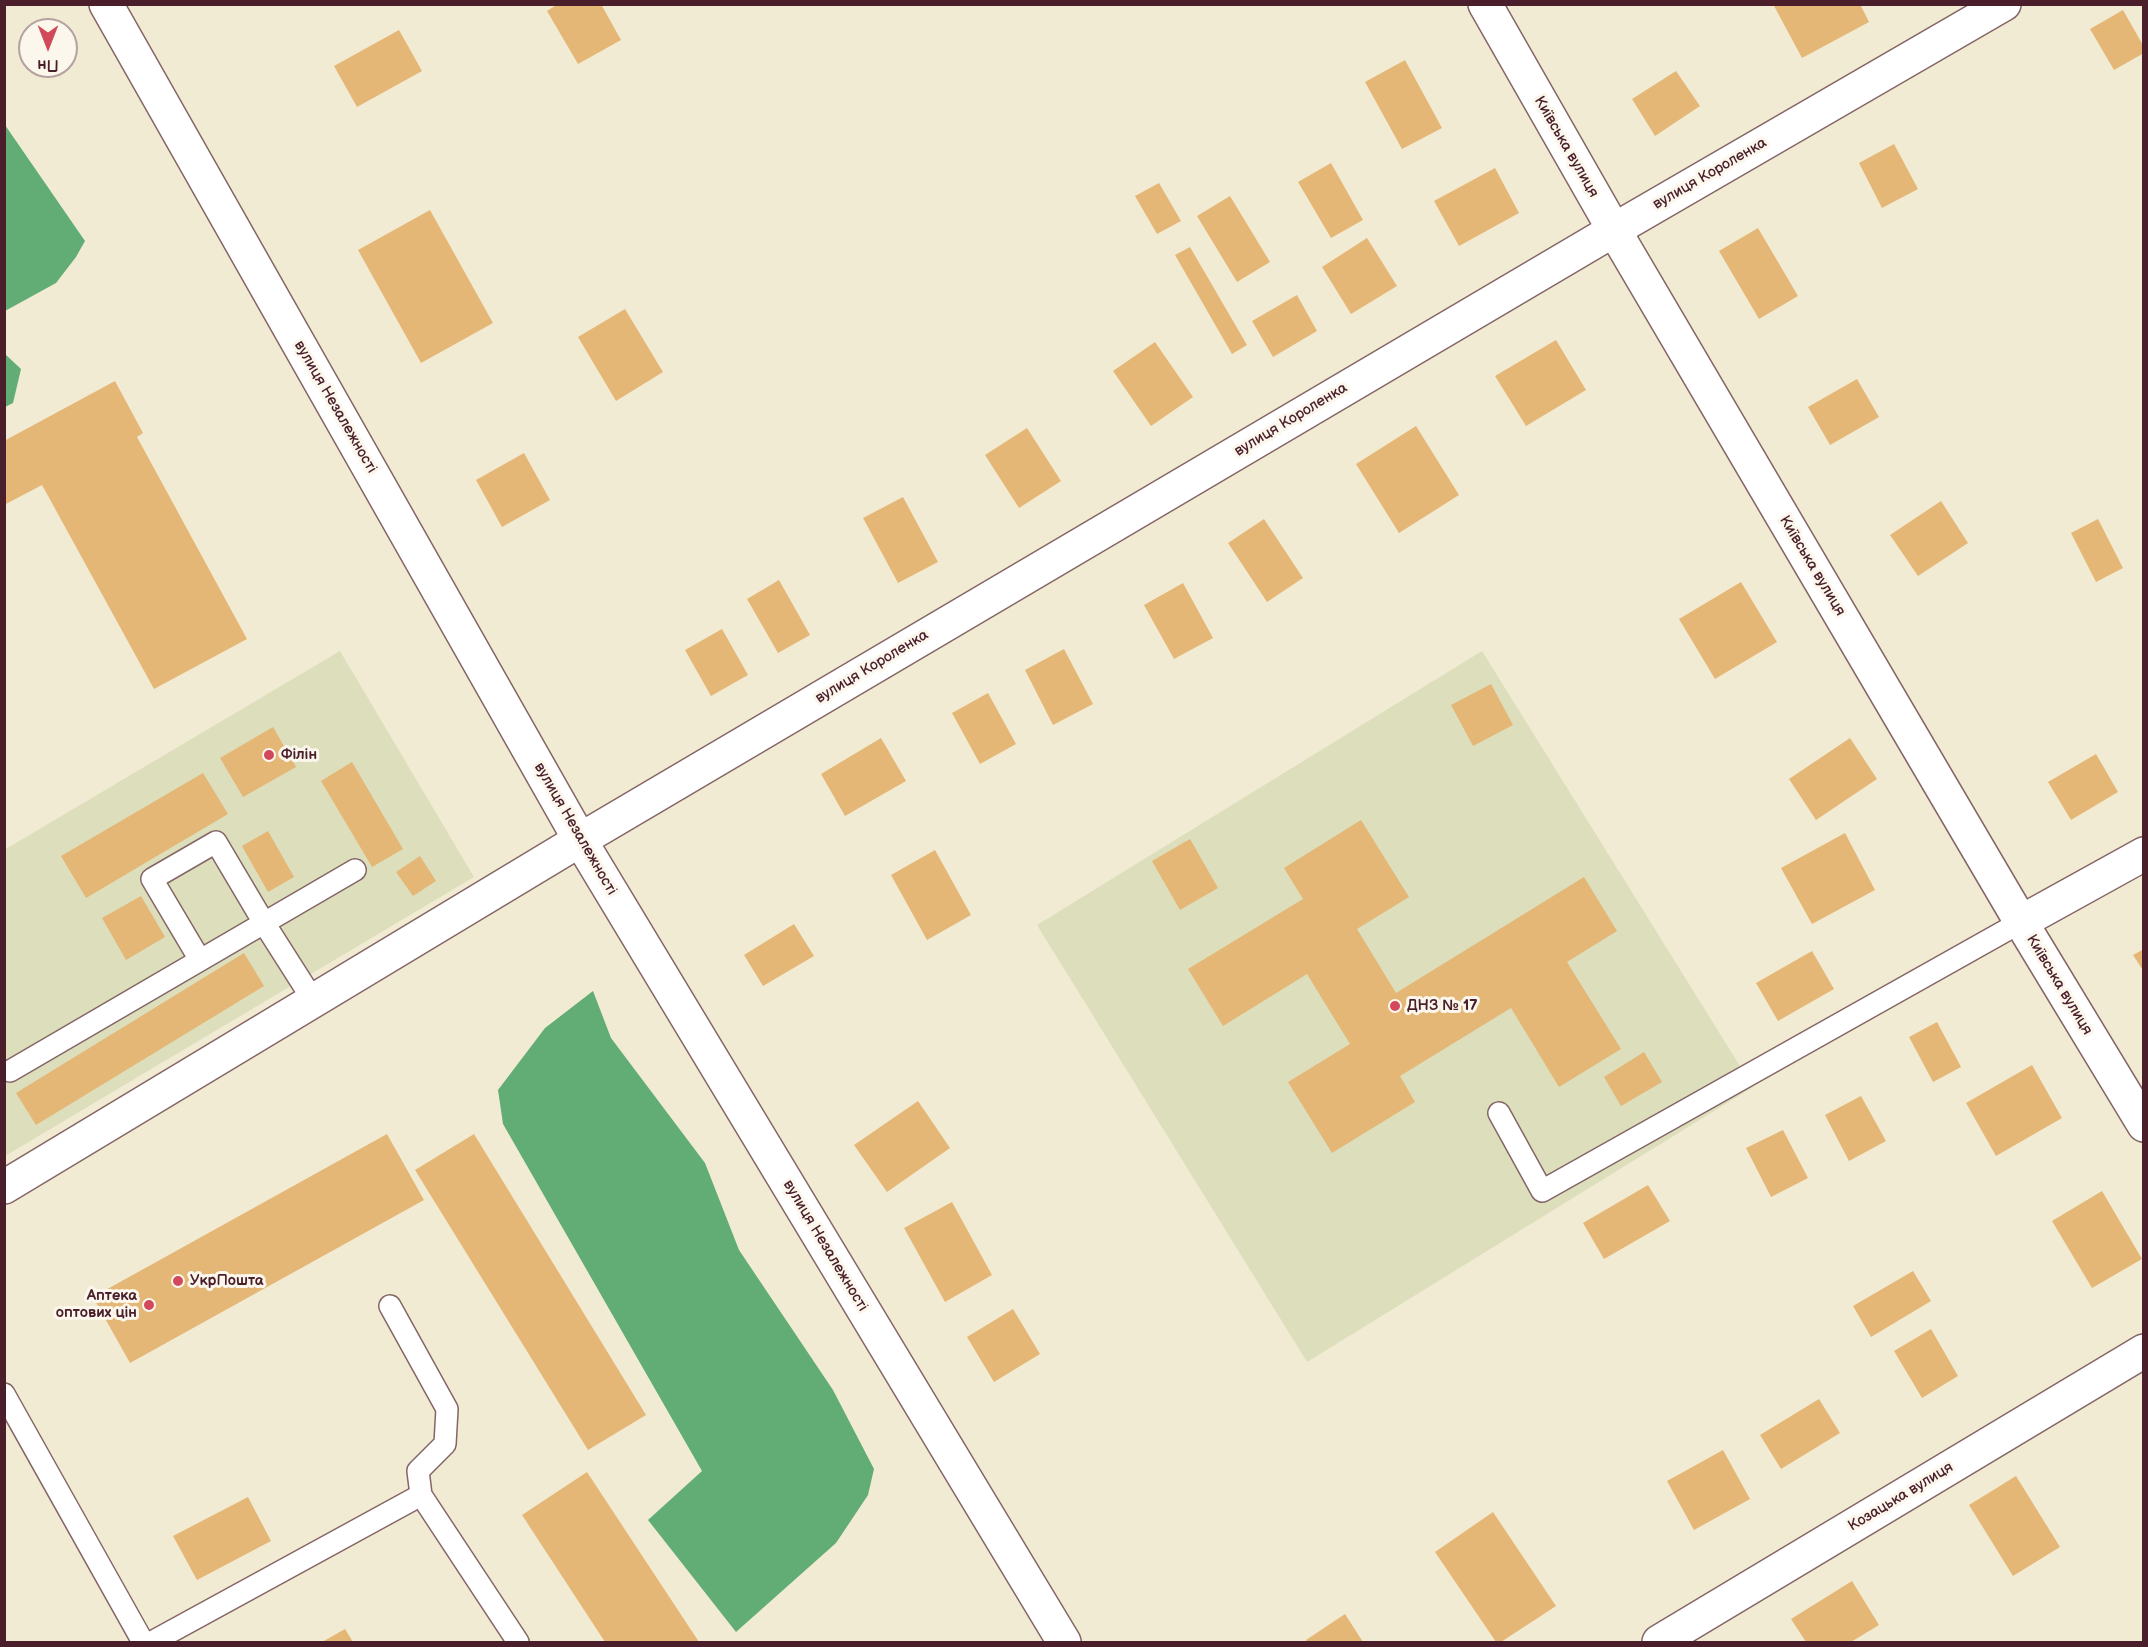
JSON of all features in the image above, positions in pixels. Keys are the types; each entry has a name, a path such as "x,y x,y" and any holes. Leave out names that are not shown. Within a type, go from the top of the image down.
{"street":[{"name":"вулиця Незалежності","path":"106,4 580,840 1064,1642"},
{"name":"Київська вулиця","path":"1485,4 1614,230 2021,922 2144,1125"},
{"name":"вулиця Короленка","path":"4,1187 580,840 1614,230 2004,4"},
{"path":"2021,922 2144,854"},
{"name":"Козацька вулиця","path":"1659,1642 2144,1351"}],"lane":[{"path":"200,960 152,879 216,842 313,1000"},
{"path":"10,1071 355,870"},
{"path":"1498,1113 1542,1191 2021,922"},
{"path":"390,1306 447,1409 445,1444 418,1472 421,1495 518,1642"},
{"path":"4,1394 143,1642"},
{"path":"152,1642 421,1495"}],"shaded area":[{"path":"340,651 474,877 5,1156 4,850"},
{"name":"ДНЗ № 17","path":"1482,651 1753,1087 1307,1362 1037,925"}],"green space":[{"path":"5,125 85,241 56,283 5,311"},
{"path":"5,354 21,369 13,403 5,407"},
{"path":"593,991 611,1038 705,1163 739,1250 833,1390 874,1469 868,1495 836,1543 736,1632 648,1520 702,1471 503,1124 498,1090 545,1028"}],"building":[{"path":"558,4 601,4 621,40 578,64 547,11"},
{"path":"1773,4 1860,4 1869,22 1802,58"},
{"path":"2123,10 2144,47 2144,53 2114,70 2090,29"},
{"path":"399,30 422,71 357,107 334,66"},
{"path":"1405,60 1442,128 1402,149 1365,82"},
{"path":"1676,71 1700,106 1655,136 1632,99"},
{"path":"1894,144 1918,189 1882,208 1859,163"},
{"path":"1331,163 1363,220 1331,238 1298,182"},
{"path":"1495,168 1519,213 1459,246 1434,201"},
{"path":"1159,183 1181,221 1157,234 1135,196"},
{"path":"1230,196 1270,262 1237,282 1197,216"},
{"path":"430,210 493,323 421,363 358,250"},
{"path":"1758,228 1798,296 1759,319 1719,251"},
{"path":"1367,238 1397,286 1351,314 1322,267"},
{"path":"1190,247 1247,345 1232,354 1175,255"},
{"path":"1297,295 1317,331 1273,357 1252,321"},
{"path":"625,309 663,372 616,401 578,337"},
{"path":"1556,340 1586,390 1526,426 1495,376"},
{"path":"1155,342 1193,397 1151,426 1113,371"},
{"path":"1857,379 1879,417 1830,445 1808,407"},
{"path":"115,381 143,433 137,437 247,639 154,689 42,485 4,505 4,441"},
{"path":"1416,426 1459,495 1399,533 1356,464"},
{"path":"1027,428 1061,481 1019,508 985,455"},
{"path":"524,453 550,500 502,527 476,480"},
{"path":"903,497 938,562 898,583 863,518"},
{"path":"1941,501 1968,543 1918,576 1890,535"},
{"path":"1264,519 1303,578 1267,602 1228,543"},
{"path":"2098,519 2123,568 2096,582 2071,533"},
{"path":"779,580 810,635 778,653 747,599"},
{"path":"1741,582 1777,642 1715,679 1679,619"},
{"path":"1183,583 1213,638 1174,659 1144,605"},
{"path":"722,629 748,675 711,696 685,650"},
{"path":"1064,649 1093,704 1053,725 1025,670"},
{"path":"1491,684 1513,725 1473,746 1451,705"},
{"path":"988,693 1016,744 980,764 952,713"},
{"path":"273,727 296,767 243,797 220,758"},
{"path":"881,738 906,781 845,816 821,774"},
{"path":"1850,738 1877,779 1816,820 1789,779"},
{"path":"2096,754 2118,792 2071,820 2048,782"},
{"path":"352,762 403,849 372,867 321,781"},
{"path":"203,773 228,814 86,898 61,856"},
{"path":"1361,820 1409,897 1357,929 1396,993 1584,877 1617,931 1567,962 1621,1049 1559,1087 1511,1008 1400,1076 1415,1102 1332,1153 1288,1082 1350,1044 1307,974 1223,1026 1188,969 1303,899 1284,868"},
{"path":"268,831 294,877 268,892 242,846"},
{"path":"1845,833 1875,890 1812,924 1781,868"},
{"path":"1190,839 1218,888 1180,910 1152,861"},
{"path":"935,850 971,915 927,940 891,875"},
{"path":"420,856 436,881 413,896 396,872"},
{"path":"141,896 165,937 126,960 102,918"},
{"path":"794,924 814,956 763,986 744,955"},
{"path":"2144,949 2144,972 2133,955"},
{"path":"1812,951 1834,989 1778,1021 1756,983"},
{"path":"244,953 264,986 36,1125 16,1093"},
{"path":"1937,1022 1961,1067 1933,1082 1909,1037"},
{"path":"1644,1052 1662,1082 1621,1106 1604,1077"},
{"path":"2032,1065 2062,1118 1996,1156 1966,1103"},
{"path":"1861,1096 1886,1141 1849,1161 1825,1115"},
{"path":"918,1101 950,1148 887,1192 854,1145"},
{"path":"1783,1130 1808,1178 1771,1197 1746,1148"},
{"path":"387,1134 424,1200 130,1363 93,1297"},
{"path":"474,1134 646,1415 588,1450 415,1170"},
{"path":"1648,1185 1670,1221 1604,1259 1583,1223"},
{"path":"2102,1191 2142,1259 2092,1288 2052,1221"},
{"path":"952,1202 992,1275 945,1302 904,1228"},
{"path":"1913,1271 1931,1301 1871,1337 1853,1306"},
{"path":"1013,1309 1040,1354 994,1382 967,1337"},
{"path":"1931,1329 1958,1376 1922,1398 1894,1351"},
{"path":"1819,1399 1840,1433 1781,1469 1760,1435"},
{"path":"1723,1450 1750,1499 1694,1530 1667,1481"},
{"path":"587,1472 699,1642 605,1642 522,1515"},
{"path":"2016,1476 2060,1547 2013,1576 1969,1505"},
{"path":"248,1497 271,1541 197,1580 173,1536"},
{"path":"1493,1512 1556,1606 1501,1642 1496,1642 1435,1552"},
{"path":"1852,1581 1879,1625 1851,1642 1806,1642 1791,1619"},
{"path":"1345,1614 1363,1642 1307,1642 1306,1640"},
{"path":"345,1629 353,1642 322,1642"}],"place":[{"name":"Філін","path":"269,755"},
{"name":"ДНЗ № 17","path":"1395,1006"},
{"name":"УкрПошта","path":"178,1281"},
{"name":"Аптека оптових цін","path":"149,1305"}]}
